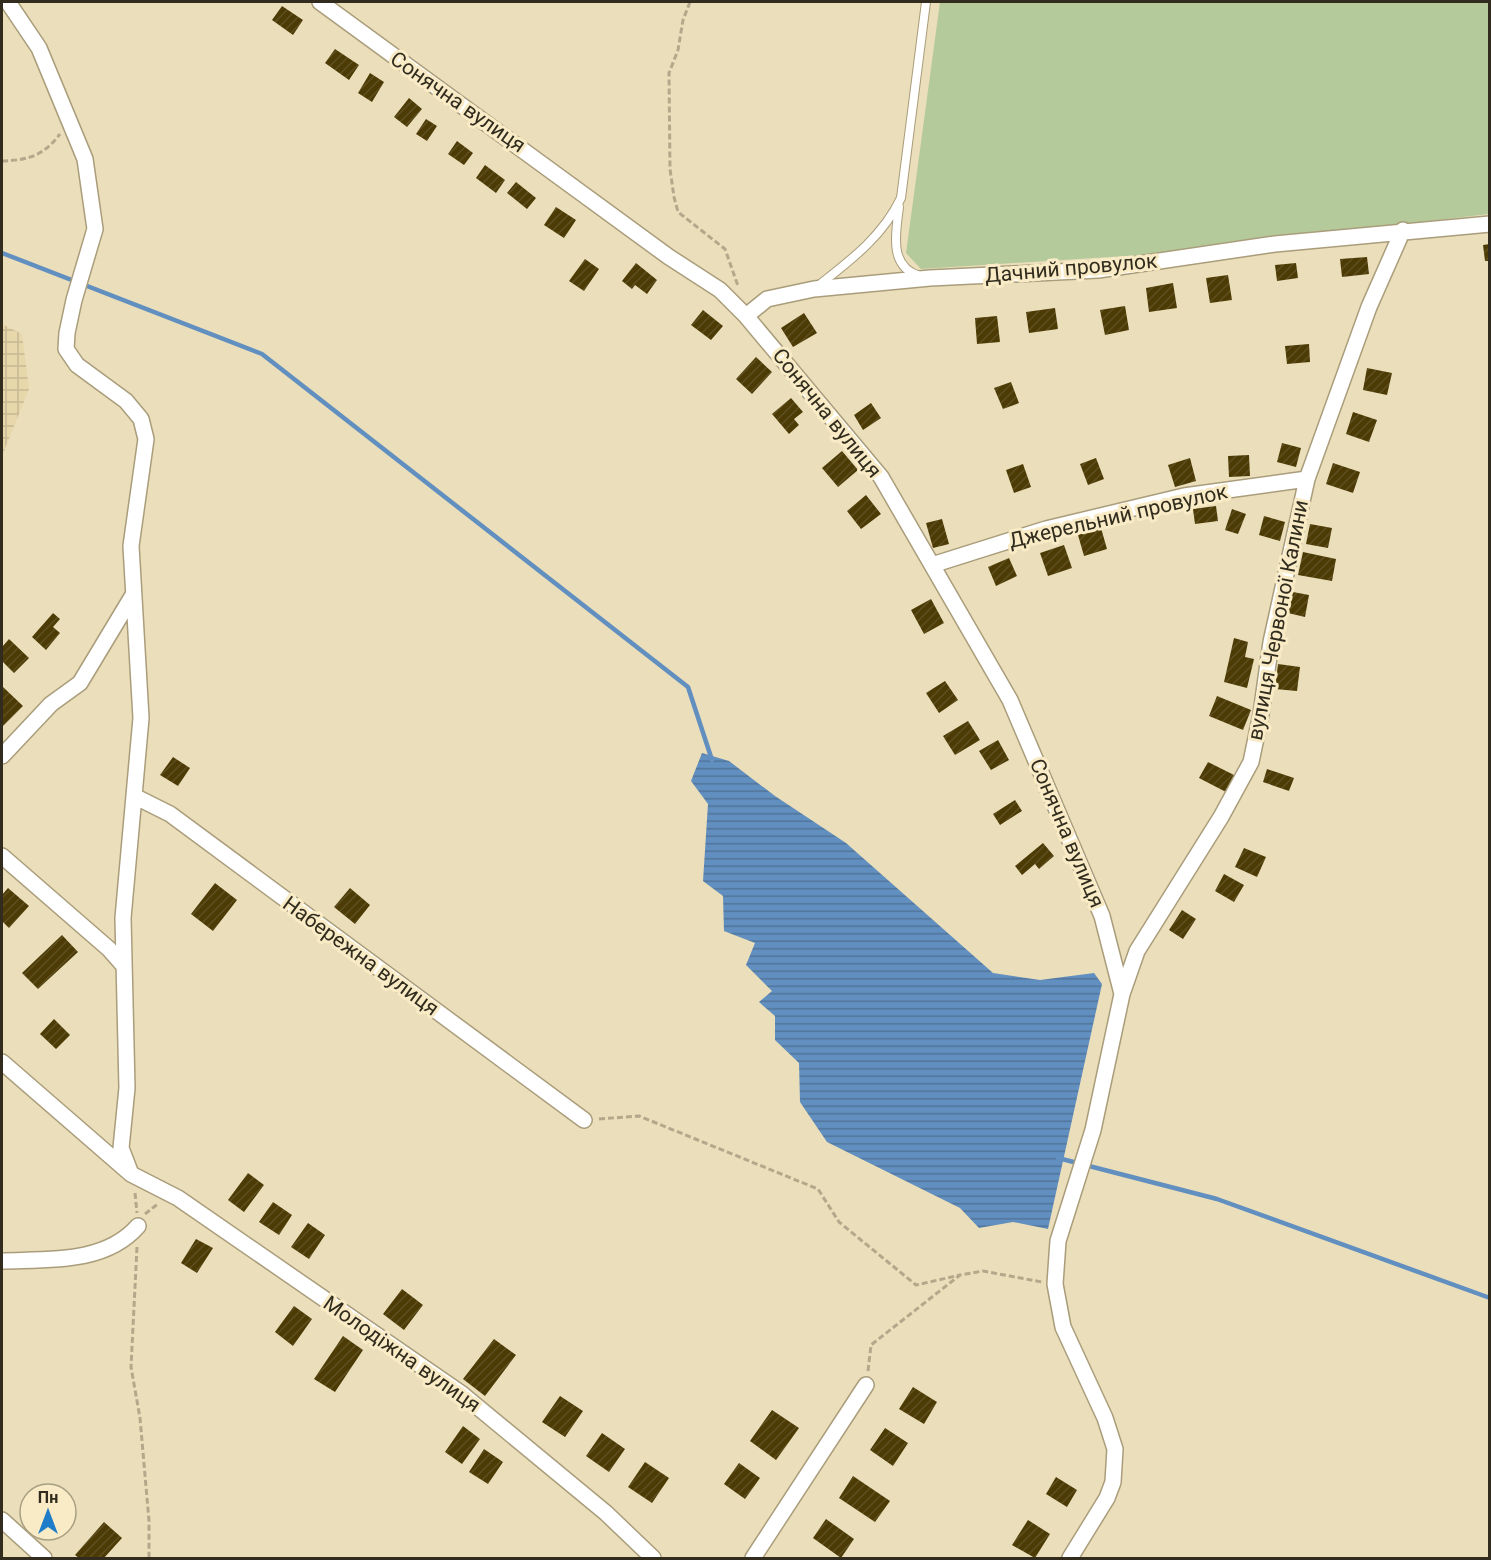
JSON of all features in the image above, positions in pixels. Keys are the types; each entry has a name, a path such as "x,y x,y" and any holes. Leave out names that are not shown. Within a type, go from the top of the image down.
{"street":[{"path":"8,2 39,48 85,159 94,229 67,333 66,349 77,365 126,401 141,419 146,439 130,546 141,718 136,797 123,918 127,1088 121,1148 131,1174"},
{"name":"Сонячна вулиця","path":"320,2 398,60 482,117 669,257 720,290 746,316 881,477 1010,700 1042,770 1102,916 1122,994"},
{"name":"Дачний провулок","path":"746,316 767,299 814,289 930,278 1098,270 1275,244 1402,230 1490,224"},
{"name":"вулиця Червоної Калини","path":"1070,1558 1107,1498 1116,1466 1112,1433 1063,1327 1055,1284 1058,1241 1093,1130 1122,994 1137,951 1221,818 1251,762 1261,714 1271,642 1307,479 1369,307 1402,230"},
{"name":"Джерельний провулок","path":"932,565 1046,529 1184,496 1307,479"},
{"path":"2,756 51,704 80,683 133,595"},
{"name":"Набережна вулиця","path":"136,797 170,814 584,1120"},
{"path":"2,856 109,949 124,966"},
{"name":"Молодіжна вулиця","path":"2,1062 131,1174 178,1198 462,1394 606,1513 653,1558"},
{"path":"2,1262 79,1257 101,1252 119,1244 138,1226"},
{"path":"753,1558 866,1385"},
{"path":"2,1520 44,1558"}],"lane":[{"path":"926,2 895,242 897,255 904,267 915,275 930,278"},
{"path":"814,289 874,239 892,217 901,198"}],"path":[{"path":"690,2 683,20 678,50 669,73 670,170 674,197 678,212 725,249 746,316"},
{"path":"2,161 28,160 52,144 70,120"},
{"path":"584,1120 639,1116 818,1189 839,1222 916,1285 971,1271 1055,1284"},
{"path":"131,1174 138,1226 131,1367 140,1418 147,1498 149,1558"},
{"path":"138,1226 157,1204 178,1198"},
{"path":"866,1385 871,1345 960,1275"}],"shaded area":[{"path":"2,324 22,334 29,389 2,456"}],"green space":[{"path":"940,2 1489,2 1489,214 1142,255 921,269 906,253"}],"water":[{"path":"702,753 729,761 775,796 846,843 993,973 1040,980 1094,973 1102,984 1048,1229 1013,1222 979,1228 960,1208 827,1142 800,1102 799,1063 775,1040 775,1016 759,1002 772,991 746,965 755,943 724,931 723,896 703,881 708,804 691,781"}],"building":[{"path":"282,6 303,20 293,35 272,20"},
{"path":"335,49 359,65 349,80 325,63"},
{"path":"370,73 384,82 372,102 358,93"},
{"path":"409,98 422,109 407,127 394,117"},
{"path":"426,119 437,126 427,141 416,134"},
{"path":"457,141 473,153 464,165 448,154"},
{"path":"485,165 505,180 496,193 476,178"},
{"path":"516,182 536,198 527,209 507,193"},
{"path":"556,207 576,220 564,238 544,225"},
{"path":"1490,244 1490,261 1485,261 1483,245"},
{"path":"1367,257 1369,274 1342,277 1340,259"},
{"path":"585,259 599,269 584,291 569,281"},
{"path":"636,263 657,280 647,294 635,285 632,289 622,281"},
{"path":"1296,263 1298,278 1277,281 1275,265"},
{"path":"1228,275 1232,300 1210,303 1206,278"},
{"path":"1173,283 1177,308 1149,312 1146,288"},
{"path":"1125,306 1129,330 1105,335 1100,310"},
{"path":"1055,308 1058,329 1029,333 1026,312"},
{"path":"703,310 723,326 711,340 691,325"},
{"path":"804,313 817,333 793,347 781,328"},
{"path":"997,316 1000,342 977,344 975,318"},
{"path":"1309,344 1310,362 1287,364 1285,346"},
{"path":"756,357 772,372 752,394 736,379"},
{"path":"1367,368 1392,373 1387,395 1363,390"},
{"path":"1011,382 1019,403 1003,409 994,388"},
{"path":"791,398 803,412 794,419 799,425 789,434 772,414"},
{"path":"871,403 881,418 863,430 854,415"},
{"path":"1353,412 1377,420 1369,442 1346,434"},
{"path":"1282,443 1301,448 1296,467 1277,462"},
{"path":"842,451 858,470 838,487 822,468"},
{"path":"1249,455 1250,476 1229,477 1228,456"},
{"path":"1096,458 1104,479 1088,485 1080,464"},
{"path":"1190,458 1196,481 1175,487 1168,465"},
{"path":"1333,463 1360,472 1353,493 1326,484"},
{"path":"1023,464 1031,487 1014,493 1006,470"},
{"path":"866,495 881,514 861,529 847,511"},
{"path":"1216,506 1218,521 1195,524 1193,509"},
{"path":"1232,509 1246,514 1238,534 1225,530"},
{"path":"1264,516 1285,522 1280,541 1259,535"},
{"path":"942,519 949,544 933,548 926,523"},
{"path":"1310,524 1332,528 1328,548 1306,544"},
{"path":"1101,528 1107,549 1084,556 1078,535"},
{"path":"1064,545 1072,568 1048,576 1040,553"},
{"path":"1303,552 1336,559 1332,581 1298,575"},
{"path":"1009,558 1017,576 996,586 988,567"},
{"path":"1293,592 1309,595 1305,617 1288,613"},
{"path":"931,599 944,623 924,634 911,610"},
{"path":"53,613 60,619 53,627 60,633 46,650 32,637"},
{"path":"1234,638 1248,642 1245,657 1254,659 1247,688 1224,682"},
{"path":"9,639 29,658 14,673 2,661 2,647"},
{"path":"1278,664 1300,667 1297,691 1275,689"},
{"path":"945,681 958,700 939,713 926,693"},
{"path":"2,688 23,706 2,727"},
{"path":"1217,696 1251,710 1243,730 1209,716"},
{"path":"968,721 980,740 955,755 943,736"},
{"path":"998,740 1009,760 991,770 979,751"},
{"path":"173,757 190,768 178,786 160,775"},
{"path":"1208,762 1234,775 1226,792 1199,778"},
{"path":"1267,769 1294,778 1289,791 1263,782"},
{"path":"1015,800 1022,811 1000,825 993,814"},
{"path":"1043,843 1054,856 1039,869 1035,864 1022,875 1015,866"},
{"path":"1244,848 1266,857 1257,877 1235,867"},
{"path":"1224,874 1244,885 1234,902 1215,891"},
{"path":"215,883 237,900 213,931 191,914"},
{"path":"8,888 29,906 9,928 2,921 2,895"},
{"path":"350,888 370,905 355,924 334,907"},
{"path":"1182,910 1196,919 1183,939 1169,930"},
{"path":"62,935 78,952 38,989 22,973"},
{"path":"54,1019 70,1035 56,1049 40,1034"},
{"path":"248,1173 264,1185 244,1212 228,1200"},
{"path":"273,1202 292,1215 279,1235 259,1222"},
{"path":"308,1223 325,1235 309,1259 291,1247"},
{"path":"196,1239 213,1248 197,1273 181,1263"},
{"path":"402,1289 423,1305 404,1330 383,1314"},
{"path":"294,1306 312,1319 293,1346 275,1332"},
{"path":"343,1336 363,1350 335,1392 314,1379"},
{"path":"494,1339 516,1355 485,1396 463,1379"},
{"path":"913,1387 937,1402 924,1424 899,1409"},
{"path":"560,1396 583,1411 565,1437 542,1422"},
{"path":"772,1410 799,1428 776,1460 750,1441"},
{"path":"463,1426 480,1439 462,1464 445,1452"},
{"path":"885,1428 908,1443 893,1466 870,1450"},
{"path":"602,1433 625,1449 609,1472 586,1456"},
{"path":"484,1449 503,1462 488,1484 469,1472"},
{"path":"645,1462 669,1478 652,1503 628,1487"},
{"path":"739,1463 760,1478 745,1499 724,1484"},
{"path":"853,1476 890,1501 875,1522 839,1498"},
{"path":"1056,1477 1077,1490 1067,1507 1046,1494"},
{"path":"826,1519 854,1539 841,1558 813,1538"},
{"path":"1028,1520 1050,1534 1035,1558 1012,1545"},
{"path":"104,1522 122,1538 104,1558 79,1558 75,1555"}],"waterway":[{"path":"2,253 262,354 688,687 712,760"},
{"path":"1058,1158 1217,1199 1490,1298"}]}
